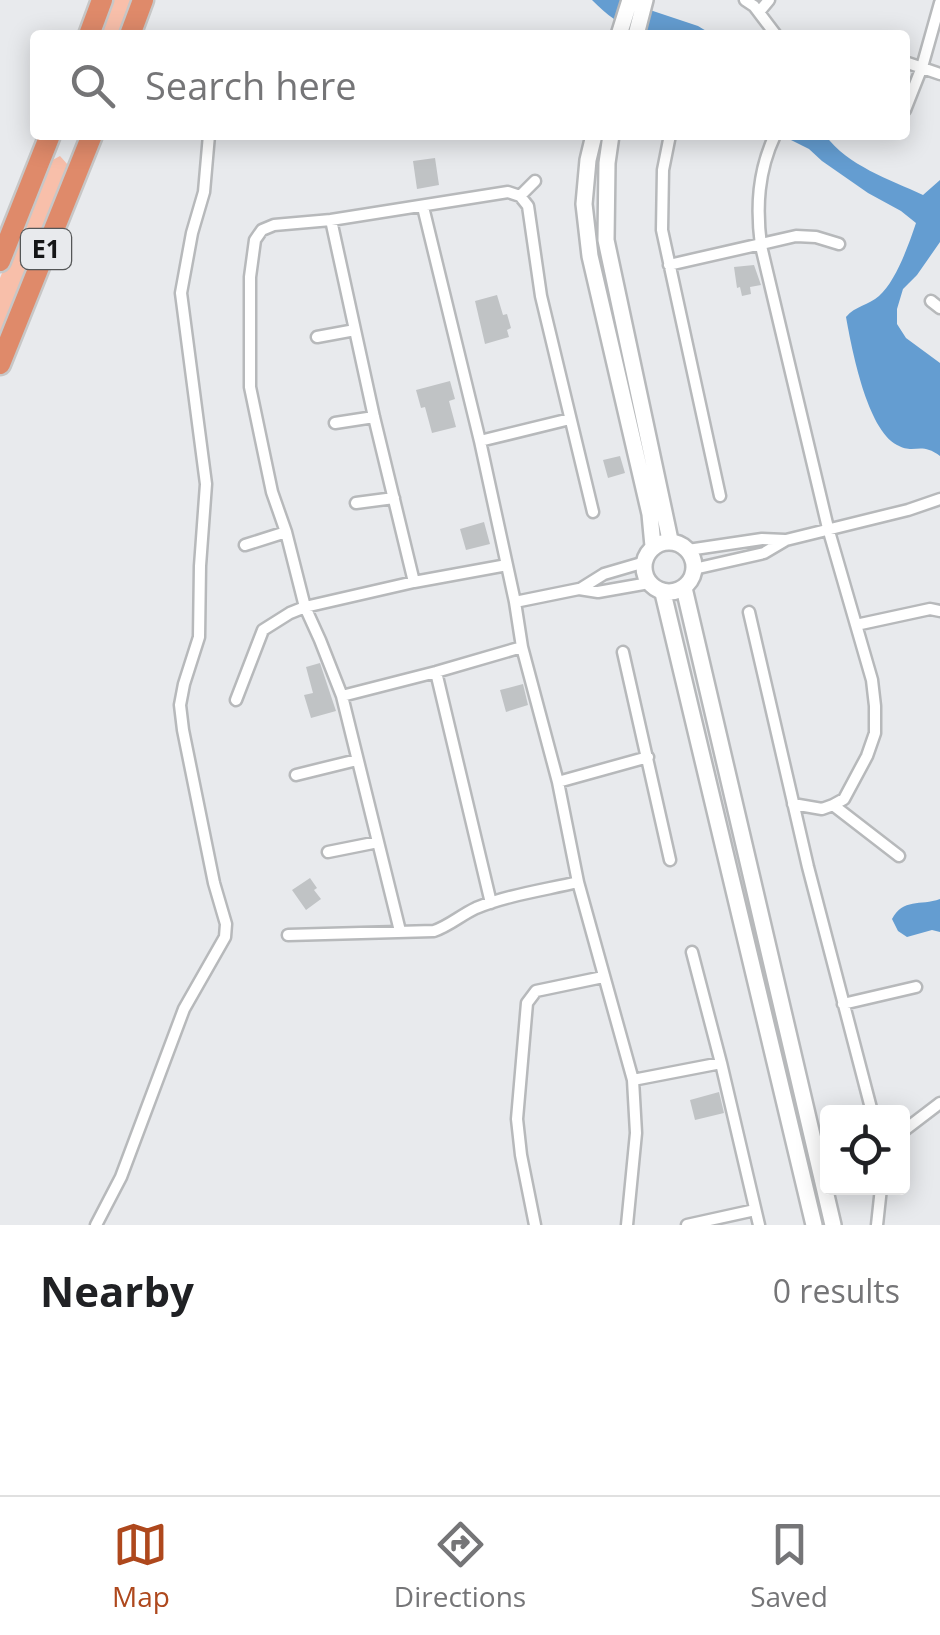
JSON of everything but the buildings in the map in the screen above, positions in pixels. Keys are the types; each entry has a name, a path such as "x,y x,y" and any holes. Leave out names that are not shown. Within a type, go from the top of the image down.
{"highway":[{"path":"91,30 102,0"},
{"path":"132,30 143,0"},
{"name":"E1","path":"0,261 48,140"},
{"name":"E1","path":"0,364 90,140"}],"street":[{"path":"745,0 772,30"},
{"path":"758,12 769,0"},
{"path":"629,30 640,1"},
{"path":"910,97 940,3"},
{"path":"910,63 940,74"},
{"path":"96,1225 120,1177 184,1009 224,938 226,924 214,883 180,705 199,637 206,484 180,294 204,192 209,140"},
{"path":"593,140 584,204 590,256 650,514 653,546 645,562 645,573 656,588 814,1225"},
{"path":"610,140 606,240 670,540"},
{"path":"669,140 662,170 662,230 720,496"},
{"path":"773,140 765,156 756,212 760,246 828,528 872,680 875,706 875,733 844,800 822,809 794,804"},
{"path":"520,196 535,181"},
{"path":"400,932 342,696 305,607 272,492 250,388 250,276 255,240 262,230 274,225 331,220 508,192 520,196 528,206 541,296 594,512"},
{"path":"423,207 480,441 522,646 558,782 578,882 633,1080 636,1133 628,1225"},
{"path":"331,220 414,582"},
{"path":"669,265 796,236 838,244"},
{"path":"318,337 355,330"},
{"path":"334,423 374,417"},
{"path":"480,441 570,419"},
{"path":"356,503 394,498"},
{"path":"694,568 764,552 786,540 940,499"},
{"path":"245,545 286,532"},
{"path":"688,550 762,539 786,540"},
{"path":"653,546 670,540 688,550 694,568 684,588"},
{"path":"515,602 579,589 604,574 645,562"},
{"path":"236,700 264,630 290,613 414,582 507,565"},
{"path":"579,589 598,592 684,588"},
{"path":"684,588 833,1225"},
{"path":"856,624 930,609 940,611"},
{"path":"749,612 870,1105"},
{"path":"342,696 522,646"},
{"path":"623,652 670,860"},
{"path":"436,672 491,903"},
{"path":"558,782 648,758"},
{"path":"296,775 357,760"},
{"path":"833,805 899,856"},
{"path":"328,852 378,842"},
{"path":"288,934 434,931 491,903 578,882"},
{"path":"692,952 758,1225"},
{"path":"535,1225 517,1119 528,1003 536,992 604,976"},
{"path":"843,1004 916,987"},
{"path":"633,1080 721,1063"},
{"path":"910,1126 940,1103"},
{"path":"877,1225 880,1195"},
{"path":"687,1225 755,1210"}],"shaded area":[{"path":"110,0 136,0 124,30 98,30"},
{"path":"60,156 68,171 0,343 0,278 47,163"}],"water":[{"path":"592,0 620,0 705,30 634,30"},
{"path":"791,140 829,140 857,163 923,195 940,180 940,242 903,289 897,324 906,338 940,363 940,456 927,449 897,445 877,423 863,387 846,317 875,299 891,281 916,223"},
{"path":"940,899 940,932 932,930 907,937 898,931 892,919 901,908"}]}
